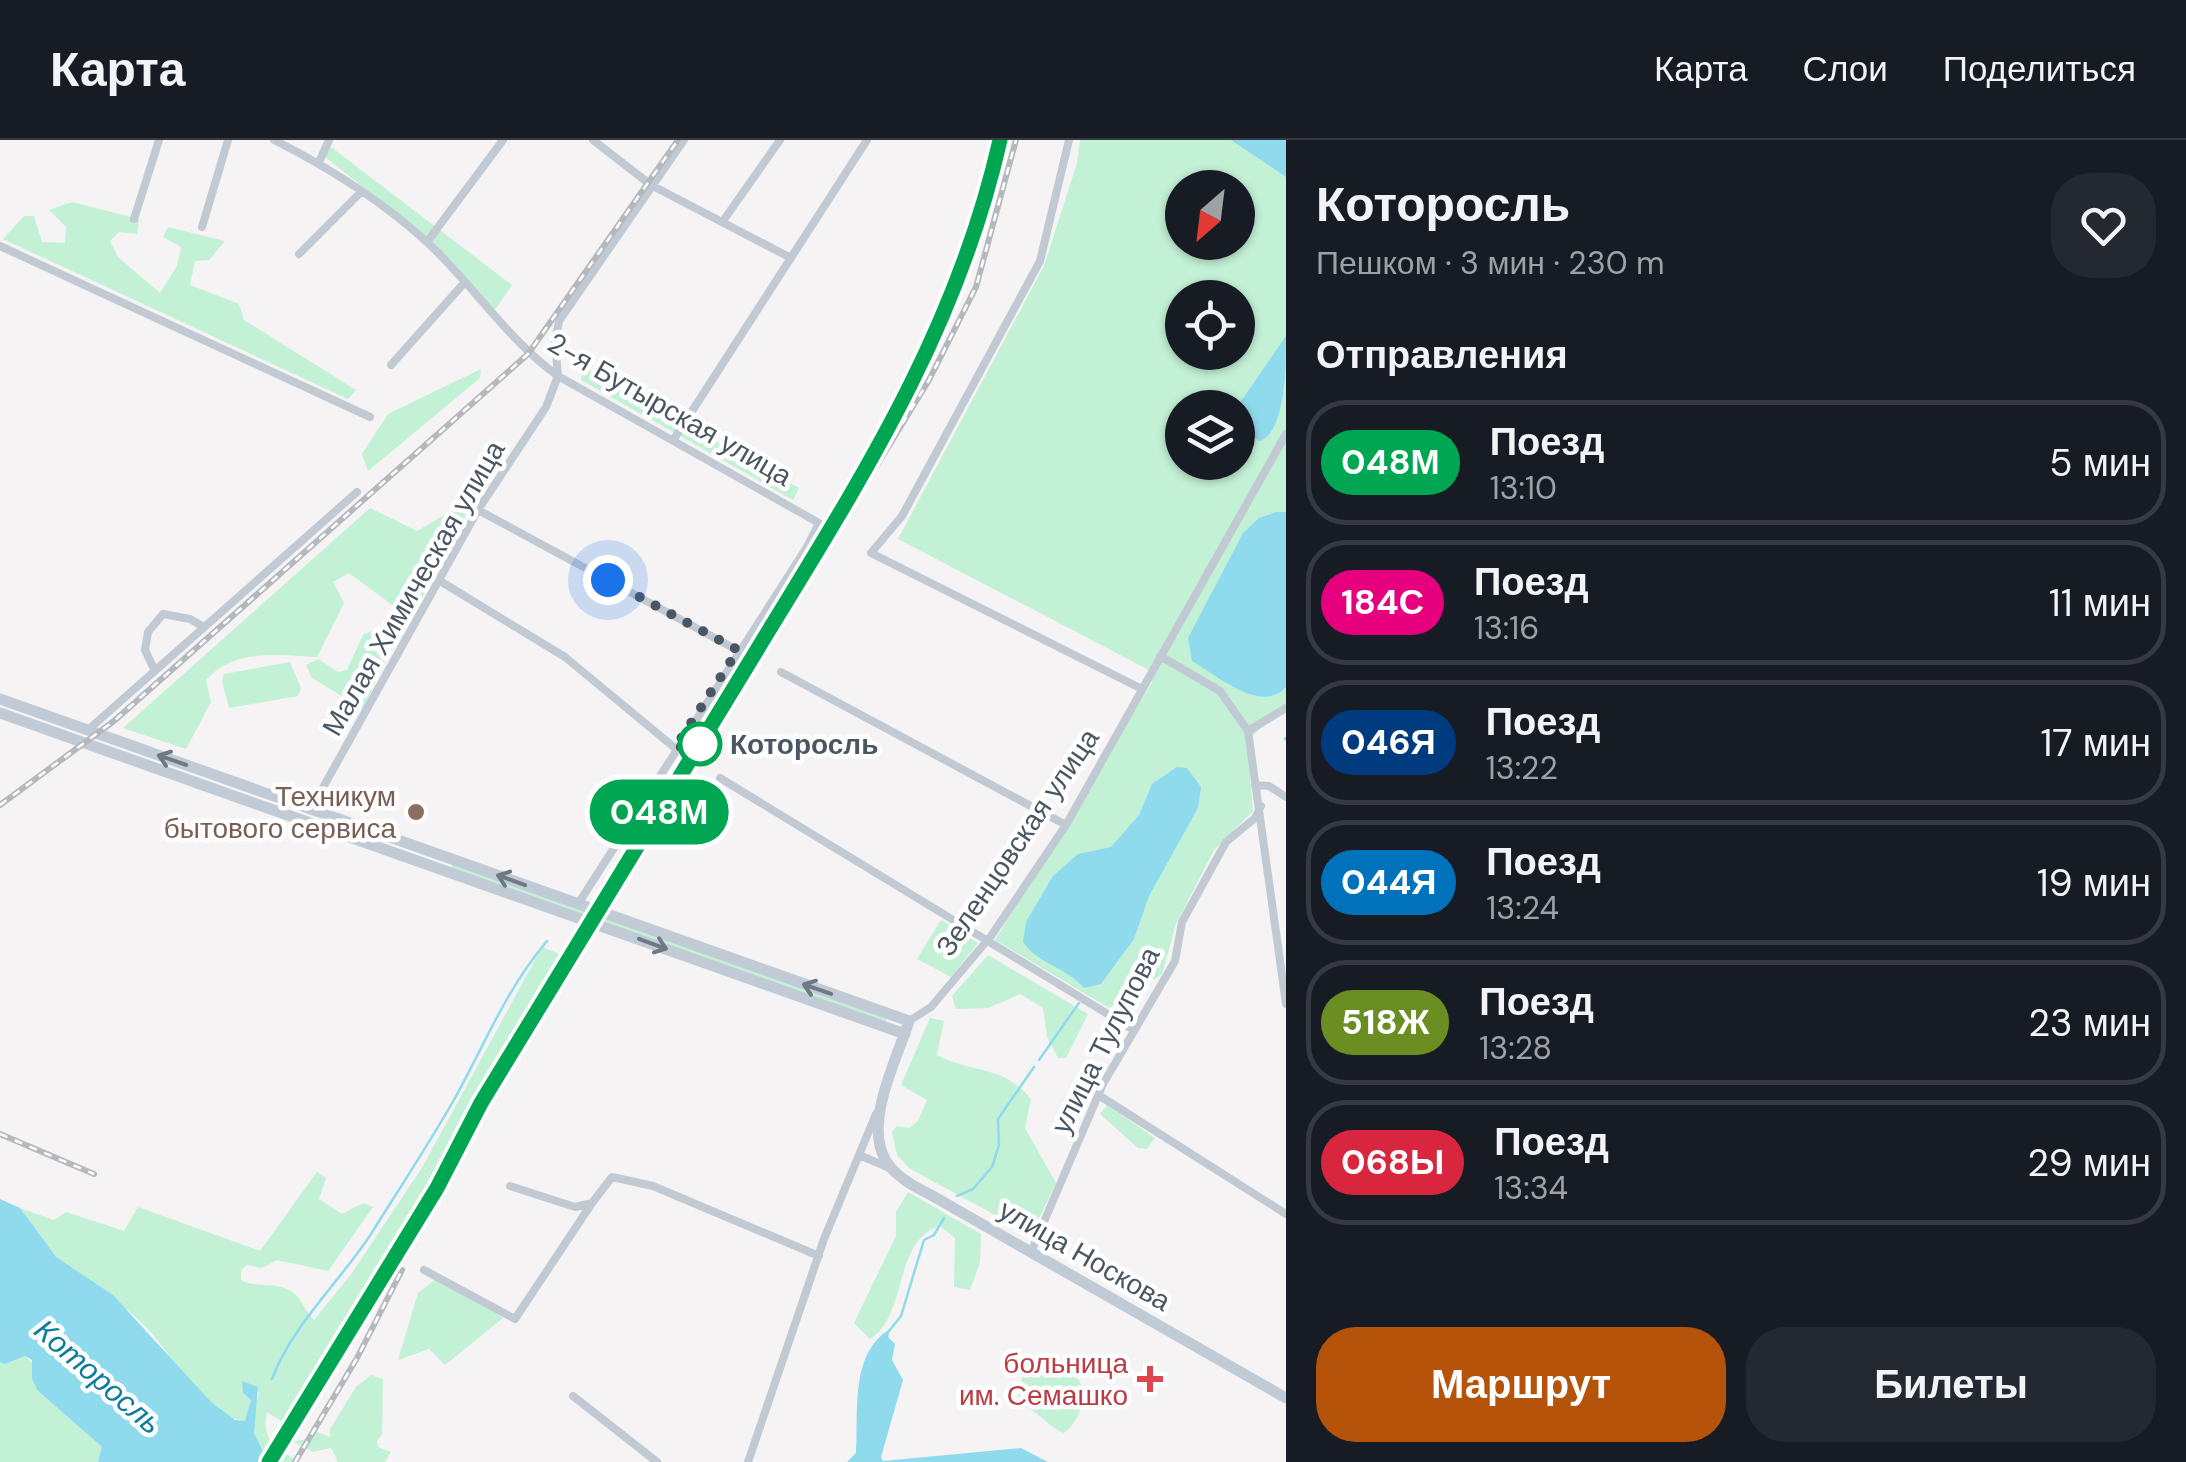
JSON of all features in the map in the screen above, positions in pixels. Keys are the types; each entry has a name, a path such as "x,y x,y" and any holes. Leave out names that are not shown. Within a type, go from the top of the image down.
{"main road":[{"path":"0,699 578,904 907,1027"},
{"path":"0,713 907,1027"},
{"path":"897,1173 886,1160 874,1133 907,1027"},
{"name":"улица Носкова","path":"897,1173 1286,1398"}],"street":[{"path":"134,219 159,140"},
{"path":"202,227 228,140"},
{"name":"2-я Бутырская улица","path":"274,140 320,162 427,242 528,354 558,376 819,523 783,586 738,650"},
{"path":"320,162 329,140"},
{"path":"427,242 503,140"},
{"path":"593,140 651,185 791,258"},
{"path":"558,376 555,342 559,321 684,140"},
{"path":"723,221 780,140"},
{"path":"674,439 867,140"},
{"path":"1069,140 1040,261 902,516 871,553 1142,689"},
{"path":"299,254 360,194"},
{"path":"0,246 370,417"},
{"path":"391,365 465,282"},
{"name":"Малая Химическая улица","path":"302,820 478,510 546,407 558,376"},
{"name":"Зеленцовская улица","path":"907,1027 931,1007 987,940 1066,825 1286,434"},
{"path":"88,730 357,492"},
{"path":"478,510 738,650 578,904"},
{"path":"440,581 564,657 675,748"},
{"path":"154,671 144,650 155,620 163,614 180,616 204,627"},
{"path":"1160,656 1220,691 1248,735 1286,1004"},
{"path":"781,672 1066,825"},
{"path":"1248,735 1286,708"},
{"path":"720,778 1134,1030"},
{"path":"1255,786 1269,786 1286,797"},
{"name":"улица Тулупова","path":"1030,1252 1100,1096 1175,961 1182,922 1226,842 1255,818 1260,806"},
{"path":"1100,1096 1286,1214"},
{"path":"748,1462 819,1256 859,1155 874,1133"},
{"name":"улица Носкова","path":"859,1155 897,1173"},
{"path":"424,1270 515,1319 612,1177 653,1186 819,1256"},
{"path":"510,1186 575,1207 592,1203"},
{"path":"573,1396 657,1462"}],"green space":[{"path":"1080,140 1286,140 1286,705 1247,741 1253,811 1214,850 1176,924 1162,974 1109,1008 995,940 1152,682 1147,669 898,539 1044,266 1077,163"},
{"path":"327,144 512,285 495,310 428,239 324,156"},
{"path":"72,202 139,219 137,234 119,232 110,241 118,257 160,293 177,266 181,247 163,237 168,227 225,241 209,260 195,261 190,285 239,304 244,320 356,390 348,399 3,239 24,216 34,216 42,242 65,243 66,227 49,210"},
{"path":"582,366 799,488 793,500 581,380"},
{"path":"481,369 480,378 368,471 362,454 388,414"},
{"path":"458,507 466,515 411,619 349,573 333,582 344,603 317,657 258,656 217,670 206,680 211,702 186,749 123,728 370,508 417,531"},
{"path":"372,631 374,650 385,662 363,709 312,678 306,665 318,659 338,672 347,670 363,635"},
{"path":"290,662 301,688 298,696 229,708 224,674"},
{"path":"452,864 887,1018 886,1022 451,868"},
{"path":"941,920 978,943 951,977 917,959"},
{"path":"542,947 567,957 393,1239 286,1424 267,1412 269,1437 300,1462 268,1462 262,1455 254,1429 259,1392 253,1386 245,1387 244,1393 251,1400 246,1421 219,1410 137,1318 56,1257 20,1208 54,1220 66,1212 124,1231 138,1207 260,1251 317,1172 326,1178 319,1199 342,1214 363,1203 373,1207 328,1271 277,1260 262,1268 247,1265 241,1270 241,1280 290,1290 314,1320 352,1273 423,1166"},
{"path":"988,955 1088,1014 1066,1058 1058,1058 1047,1037 1043,1008 1020,994 988,1008 956,1009 952,996"},
{"path":"930,1018 944,1021 937,1055 1010,1080 1031,1099 1025,1128 1056,1183 1031,1235 909,1168 897,1155 892,1132 897,1126 909,1128 918,1121 927,1100 901,1085"},
{"path":"1107,1105 1155,1138 1147,1149 1138,1148 1100,1114"},
{"path":"908,1192 981,1234 980,1262 970,1290 954,1287 955,1238 940,1226 925,1234 907,1262 891,1313 870,1339 854,1323 896,1236 896,1212"},
{"path":"441,1275 503,1318 445,1365 429,1349 398,1360 418,1293"},
{"path":"25,1356 35,1366 32,1379 37,1390 103,1448 98,1462 0,1462 0,1362 5,1364"},
{"path":"1032,1362 1064,1370 1079,1381 1082,1405 1064,1433 1017,1403 1022,1377"},
{"path":"371,1375 383,1379 382,1434 377,1441 378,1447 391,1452 385,1462 338,1462 331,1448 313,1452 292,1441 304,1440 312,1430 330,1437 330,1429 356,1387"}],"water":[{"path":"1231,140 1286,140 1286,177"},
{"path":"1286,336 1285,380 1279,412 1275,426 1259,441 1255,438 1255,390 1249,390"},
{"path":"1286,512 1286,687 1264,697 1239,690 1192,661 1188,638 1243,533 1259,518"},
{"path":"1177,767 1187,768 1201,787 1198,808 1149,896 1134,939 1101,984 1084,988 1029,949 1023,942 1026,922 1053,876 1078,854 1111,847 1139,815 1152,784"},
{"path":"0,1199 20,1208 56,1257 113,1295 211,1402 235,1420 245,1421 251,1400 243,1393 242,1381 258,1387 254,1433 268,1462 98,1462 102,1447 37,1390 32,1379 32,1360 25,1356 5,1364 0,1362"},
{"path":"890,1329 888,1337 895,1344 892,1360 903,1380 883,1461 1021,1448 1048,1462 847,1462 856,1453 862,1369 877,1340"}],"waterway":[{"path":"272,1379 292,1340 371,1234 414,1166 508,998 547,941"},
{"path":"1039,1060 1079,1003"},
{"path":"957,1196 973,1189 992,1167 999,1145 998,1119 1034,1067"},
{"path":"889,1331 901,1316 924,1240 934,1235 944,1218"}],"railway":[{"path":"0,805 114,721 528,354 678,140"},
{"path":"923,361 973,247 1000,140"},
{"path":"269,1462 929,380 976,287 1016,140"},
{"path":"0,1134 94,1174"},
{"path":"295,1462 357,1358 402,1270"}],"train":[{"name":"048М","path":"269,1462 437,1188 481,1103 872,463 954,296 973,247 1000,140"}],"place":[{"name":"Которосль","path":"700,744"},
{"name":"Техникум бытового сервиса","path":"416,812"},
{"name":"больница им. Семашко","path":"1150,1379"}],"route":[{"path":"608,580 738,650 675,748 700,744"}]}
